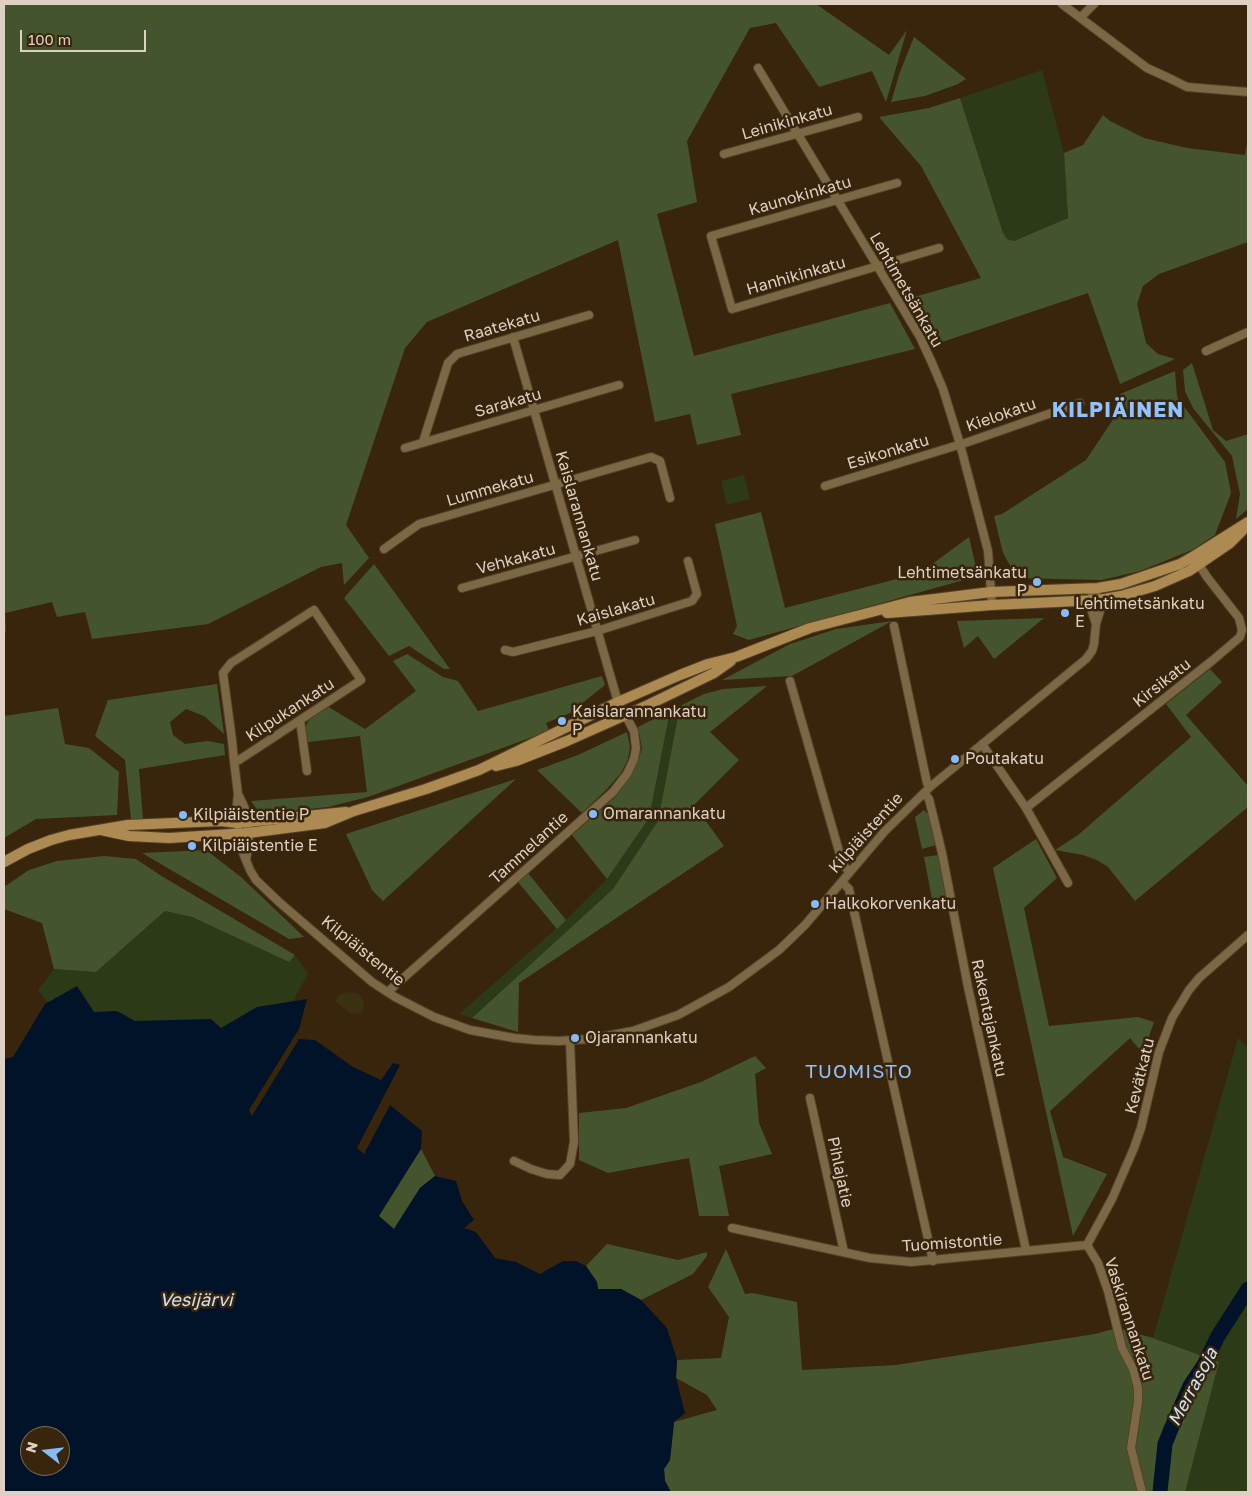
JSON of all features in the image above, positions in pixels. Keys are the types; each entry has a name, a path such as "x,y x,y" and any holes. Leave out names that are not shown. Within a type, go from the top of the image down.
{"street":[{"path":"1062,4 1147,68 1188,87 1248,92"},
{"path":"1081,17 1094,4"},
{"name":"Lehtimetsänkatu","path":"758,68 920,337 943,389 960,444 988,551 992,605"},
{"name":"Leinikinkatu","path":"724,154 858,117"},
{"name":"Kaunokinkatu","path":"711,236 896,183"},
{"name":"Hanhikinkatu","path":"711,236 732,309 939,248"},
{"name":"Raatekatu","path":"424,442 448,363 457,354 589,316"},
{"path":"1206,351 1248,332"},
{"name":"Kaislarannankatu","path":"513,338 618,702"},
{"name":"Sarakatu","path":"405,448 619,385"},
{"name":"Kielokatu","path":"960,444 1080,403"},
{"name":"Esikonkatu","path":"825,486 960,444"},
{"name":"Lummekatu","path":"384,549 419,524 651,457 660,462 670,498"},
{"path":"1197,560 1248,522"},
{"path":"866,614 992,605 1155,586 1197,560 1230,543 1248,525"},
{"name":"Vehkakatu","path":"462,588 635,540"},
{"name":"Kirsikatu","path":"1026,808 1240,637 1242,630 1239,618 1206,577 1197,560"},
{"name":"Kaislakatu","path":"505,650 512,652 597,630 692,601 697,594 688,561"},
{"path":"479,770 618,702 708,664 736,657 810,628 910,602 992,592 1094,594"},
{"name":"Kilpiäistentie","path":"361,680 314,610 231,663 223,672 238,794 247,813 239,842 256,880 372,982 388,993 434,1017 464,1028 514,1038 570,1041 590,1040 633,1031 678,1015 729,987 779,950 805,925 884,832 926,790 1086,659 1092,651 1094,644 1096,624 1092,612 1094,594"},
{"name":"Rakentajankatu","path":"894,626 927,783 926,790 942,853 968,987 1026,1250"},
{"path":"101,830 129,836 169,838 243,828 325,823 354,811 426,789 479,770 516,761 567,742 714,672 736,657"},
{"name":"Kilpukankatu","path":"234,760 239,760 361,680"},
{"path":"790,681 843,865 850,872"},
{"name":"Tammelantie","path":"388,993 613,792 627,774 634,759 636,748 634,731 618,702"},
{"path":"300,720 307,772"},
{"path":"982,744 1026,808 1068,884"},
{"path":"4,862 28,849 51,840 68,835 128,825 163,822 220,822 243,828"},
{"path":"842,882 849,889 933,1261"},
{"name":"Kevätkatu","path":"1087,1244 1112,1199 1136,1142 1159,1052 1172,1018 1189,990 1199,978 1248,935"},
{"path":"514,1161 531,1170 560,1175 570,1164 574,1142 570,1041"},
{"name":"Pihlajatie","path":"810,1098 844,1252"},
{"name":"Tuomistontie","path":"732,1228 870,1258 911,1262 1087,1244"},
{"name":"Vaskirannankatu","path":"1087,1244 1098,1263 1108,1291 1122,1348 1133,1369 1138,1388 1131,1448 1142,1492"}],"green space":[{"path":"4,4 816,4 889,55 907,30 886,102 872,71 819,87 776,23 750,28 687,141 697,202 657,214 694,356 890,303 915,349 731,394 741,435 697,445 690,414 655,422 618,240 427,322 405,348 346,525 369,558 344,585 342,563 321,567 208,624 92,639 85,612 57,617 52,602 5,613 6,632 4,633"},
{"path":"914,37 966,79 958,84 925,96 891,102 900,72"},
{"path":"1042,70 1064,153 1068,218 1014,241 1007,239 1003,233 960,98"},
{"path":"960,98 1003,233 1007,239 1014,241 1068,218 1064,153 1083,145 1103,115 1110,121 1144,138 1187,148 1245,155 1248,138 1248,242 1159,274 1143,286 1137,304 1146,343 1158,354 1175,359 1120,384 1088,293 939,343 914,297 981,278 921,166 879,117 929,108"},
{"path":"1192,363 1213,430 1226,441 1248,434 1248,509 1236,519 1240,494 1232,456 1193,408 1185,391 1183,370"},
{"path":"1175,371 1177,397 1225,462 1231,493 1215,535 1192,550 1140,571 1102,580 1017,578 1003,553 994,516 1002,514 1086,460 1122,406 1120,394"},
{"path":"744,475 750,499 727,505 721,481"},
{"path":"761,512 785,608 920,573 969,537 978,576 749,640 733,634 737,626 715,524"},
{"path":"374,564 450,669 444,669 409,646 389,656 344,598"},
{"path":"1044,618 994,659 978,636 964,648 957,621"},
{"path":"892,621 792,676 722,680 790,644 836,629"},
{"path":"407,654 443,677 458,681 478,711 602,676 605,685 570,713 546,723 549,731 368,797 328,807 263,814 255,807 251,801 367,792 360,736 308,742 305,727 311,717 327,706 365,729 416,691 393,661"},
{"path":"1210,669 1222,682 1186,715 1248,786 1248,807 1135,901 1108,867 1097,860 1083,855 1055,850 1078,835 1191,737 1166,704"},
{"path":"217,684 224,734 204,716 186,709 170,722 173,735 185,744 208,741 224,744 225,755 139,769 143,819 131,820 125,760 95,736 108,700"},
{"path":"767,686 710,732 739,760 694,805 724,846 519,983 518,1032 472,1018 613,889 658,821 680,706 704,694 723,689"},
{"path":"680,706 658,821 613,889 472,1018 459,1014 566,920 607,879 649,818 670,711"},
{"path":"58,708 65,744 89,748 119,772 117,815 36,819 4,838 4,716"},
{"path":"670,711 649,818 607,879 572,835 616,796 630,777 642,748 638,727"},
{"path":"627,732 630,747 628,759 621,773 582,813 537,770 578,755"},
{"path":"516,779 383,901 372,890 346,834"},
{"path":"924,810 930,816 936,845 922,849 915,817"},
{"path":"1036,839 1057,878 1024,908 1049,1026 1138,1017 1154,1022 1143,1054 1130,1038 1050,1111 1063,1157 1107,1174 1073,1236 993,868"},
{"path":"206,850 241,877 304,937 289,939 142,853"},
{"path":"938,855 947,903 933,904 924,857"},
{"path":"104,856 136,859 295,955 289,962 192,917 165,911 96,972 54,969 42,923 4,909 4,887 29,870 57,861"},
{"path":"528,873 566,920 557,929 518,882"},
{"path":"165,911 192,917 289,962 295,955 308,974 293,1001 293,1013 259,1064 48,1003 38,990 54,969 96,972"},
{"path":"1238,1038 1248,1048 1248,1492 1185,1492 1219,1362 1153,1338"},
{"path":"755,1056 766,1068 755,1074 759,1123 772,1154 719,1166 729,1216 699,1216 689,1158 608,1173 579,1160 579,1113 626,1108 701,1082"},
{"path":"421,1149 435,1176 420,1188 394,1229 378,1216"},
{"path":"607,1244 678,1260 707,1252 707,1256 693,1274 641,1300 621,1289 598,1289 597,1282 586,1266"},
{"path":"726,1249 745,1294 752,1293 797,1302 802,1370 896,1365 1095,1334 1117,1328 1153,1338 1219,1362 1185,1492 671,1492 665,1481 664,1469 670,1460 674,1422 717,1410 707,1395 676,1378 677,1360 721,1358 729,1317 708,1287"}],"sand":[{"path":"346,992 358,993 363,999 364,1008 362,1013 351,1014 335,1001 339,995"}],"water":[{"name":"Vesijärvi","path":"77,986 94,1012 117,1011 135,1021 211,1019 221,1028 257,1007 307,999 299,1029 249,1110 252,1116 299,1039 315,1040 353,1067 381,1080 393,1063 400,1065 357,1148 364,1154 390,1105 422,1131 421,1149 379,1216 394,1229 420,1188 435,1176 456,1181 462,1201 474,1220 464,1228 476,1232 495,1258 516,1262 540,1274 563,1261 576,1261 586,1266 597,1282 598,1289 621,1289 641,1300 667,1328 677,1360 676,1378 685,1413 674,1422 670,1460 664,1469 665,1481 671,1492 4,1492 4,1059 13,1057 45,1004"}],"waterway":[{"name":"Merrasoja","path":"1160,1492 1165,1444 1171,1429 1190,1386 1204,1365 1218,1336 1248,1289"}],"place":[{"name":"Lehtimetsänkatu P","path":"1037,582"},
{"name":"Lehtimetsänkatu E","path":"1065,613"},
{"name":"Kaislarannankatu P","path":"562,721"},
{"name":"Poutakatu","path":"955,759"},
{"name":"Omarannankatu","path":"593,814"},
{"name":"Kilpiäistentie P","path":"183,815"},
{"name":"Kilpiäistentie E","path":"192,846"},
{"name":"Halkokorvenkatu","path":"815,904"},
{"name":"Ojarannankatu","path":"575,1038"}],"district":[{"name":"KILPIÄINEN","path":"1118,410"},
{"name":"TUOMISTO","path":"859,1072"}]}
